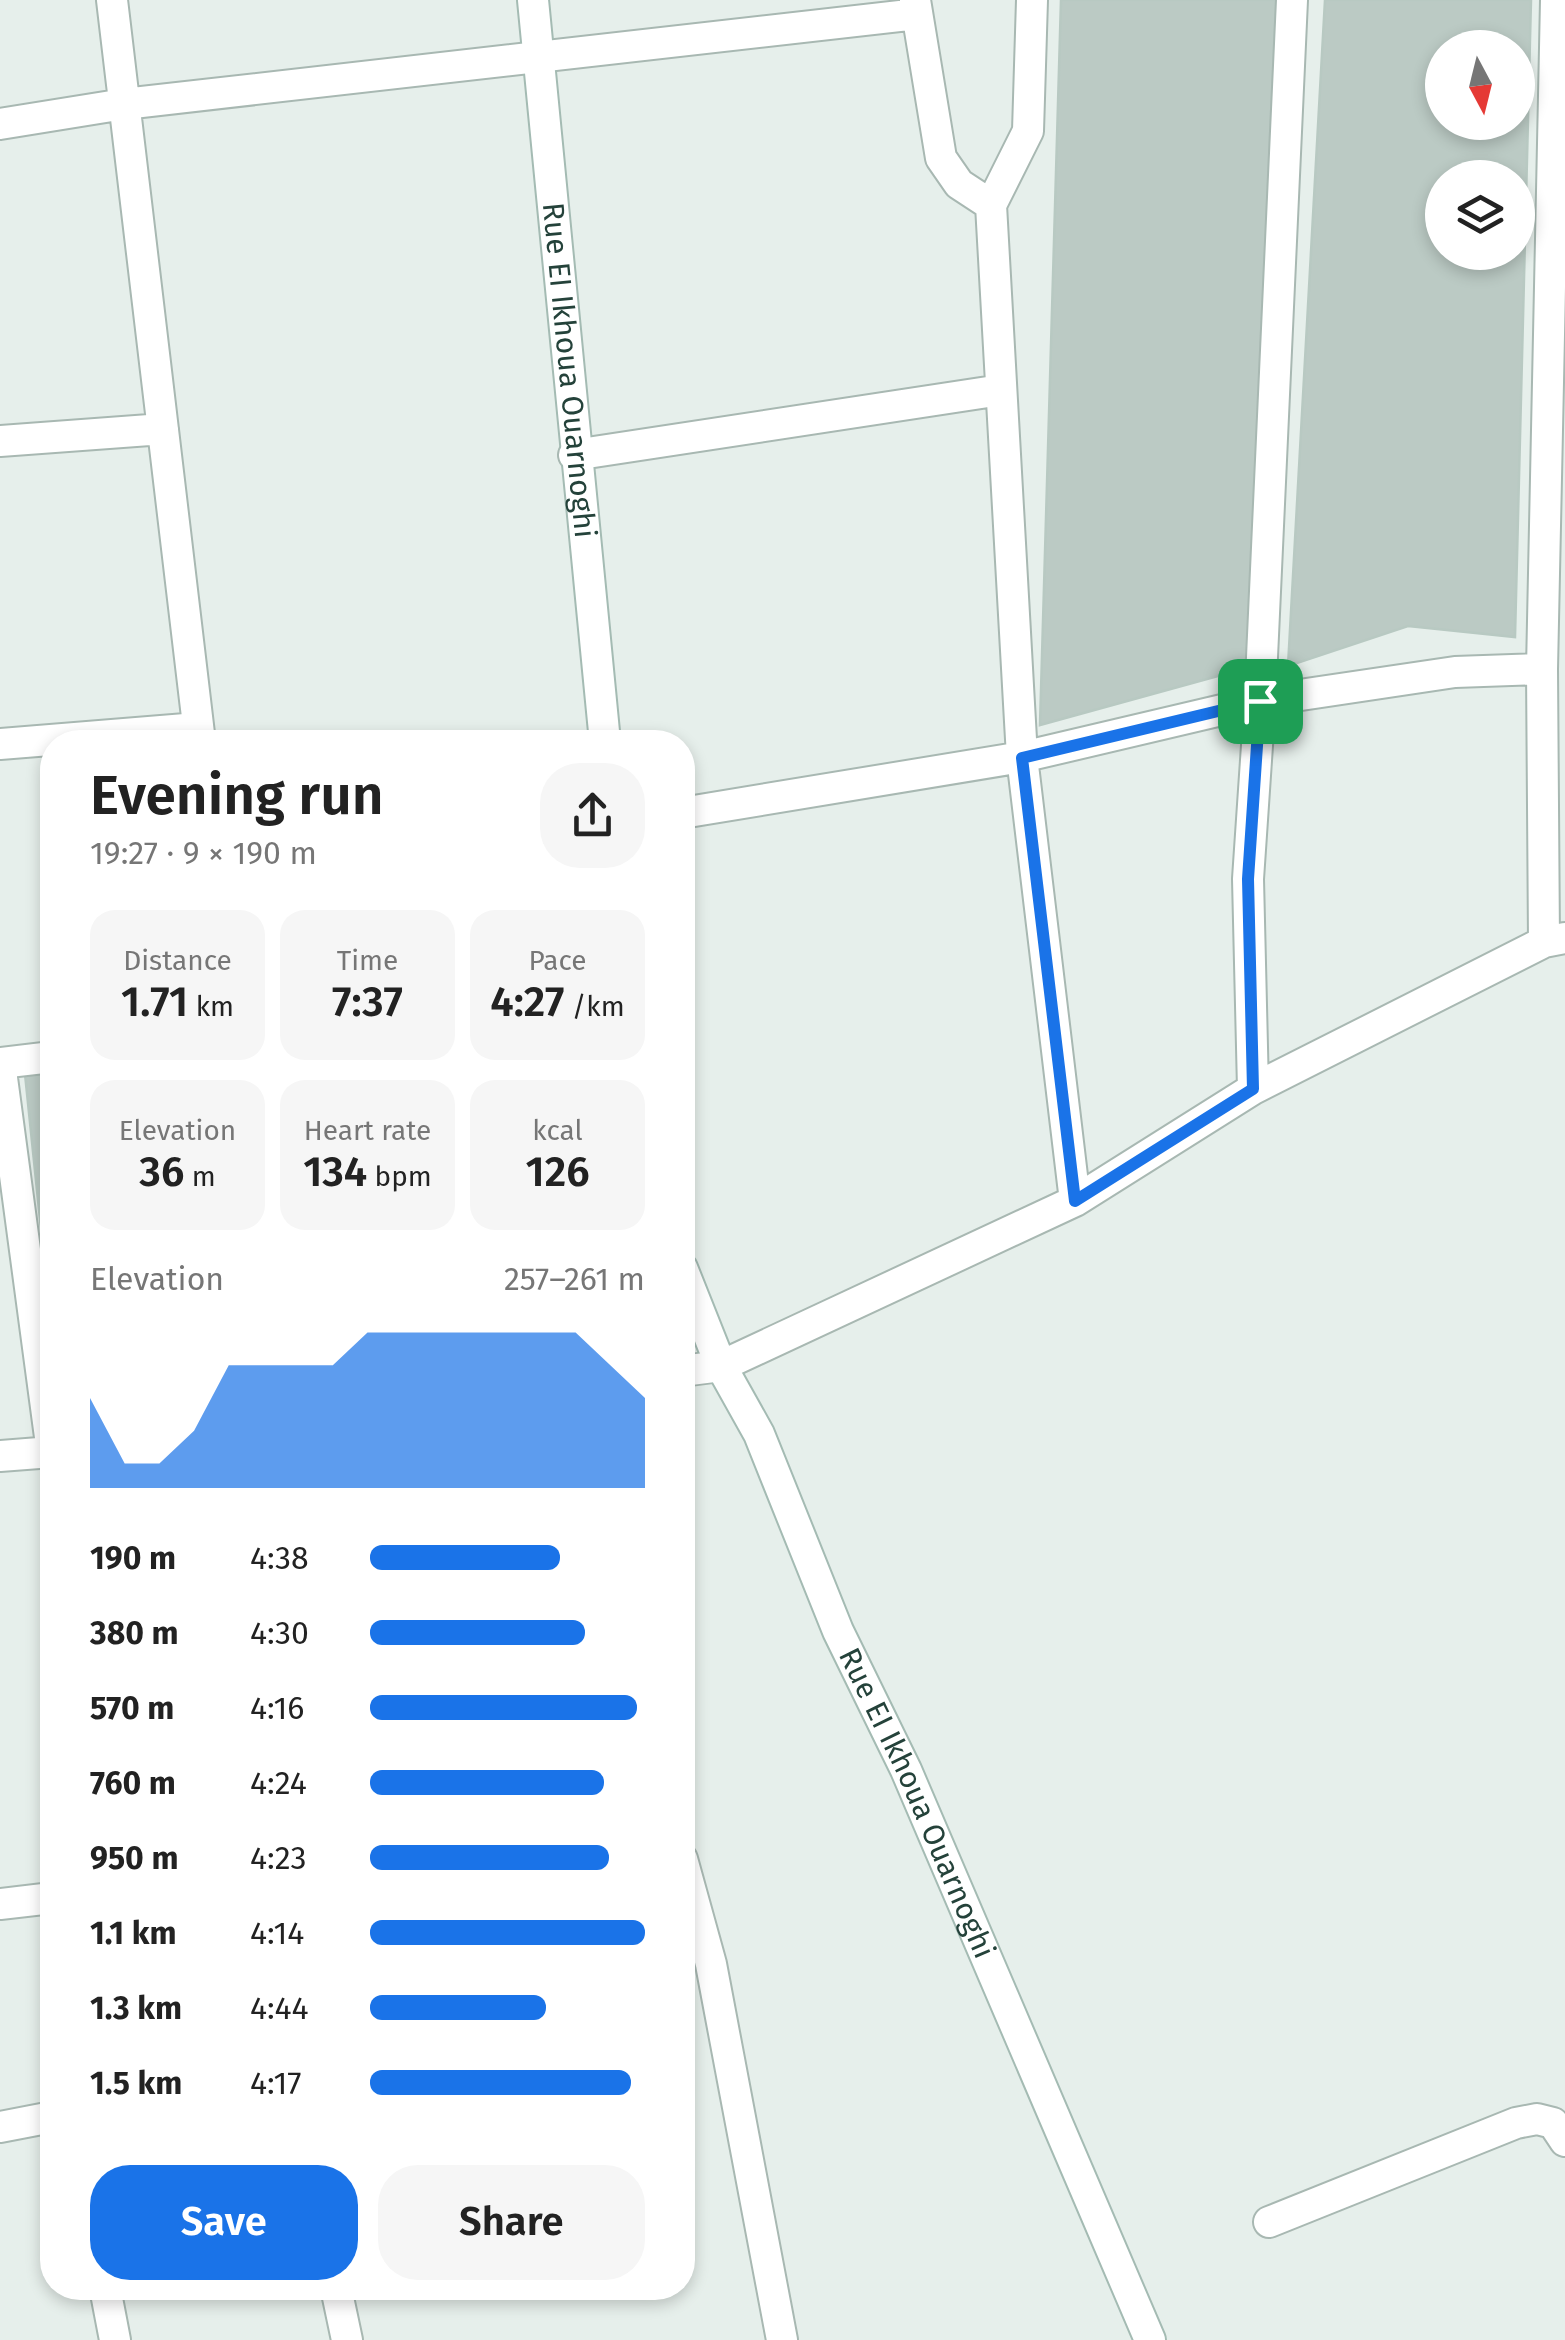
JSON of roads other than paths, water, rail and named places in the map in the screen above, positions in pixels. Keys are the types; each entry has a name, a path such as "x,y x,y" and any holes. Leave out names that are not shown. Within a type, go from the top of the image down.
{"street":[{"path":"112,0 198,730"},
{"name":"Rue EI Ikhoua Ouarnoghi","path":"533,0 574,455 604,730"},
{"path":"1032,0 1028,131 991,206 1022,758 1075,1201"},
{"path":"1253,1089 1248,879 1260,701 1292,0"},
{"path":"695,1369 721,1366 1075,1201 1253,1089 1554,940 1542,669 1560,34 1556,0"},
{"path":"0,124 124,104 916,7 941,158 959,184 991,206"},
{"path":"574,455 1001,390"},
{"path":"0,441 163,428"},
{"path":"695,812 1022,758 1260,701 1455,672 1542,669"},
{"path":"0,744 40,742"},
{"path":"40,1058 0,1063 40,1362"},
{"name":"Rue EI Ikhoua Ouarnoghi","path":"695,1301 721,1366 760,1434 838,1631 906,1770 1150,2340"},
{"path":"0,1456 40,1453"},
{"path":"0,1904 40,1899"},
{"path":"697,1968 782,2340"},
{"path":"0,2127 40,2119"},
{"path":"1269,2222 1516,2124 1537,2119 1553,2123 1565,2141"},
{"path":"107,2300 115,2340"},
{"path":"339,2300 347,2340"}]}
